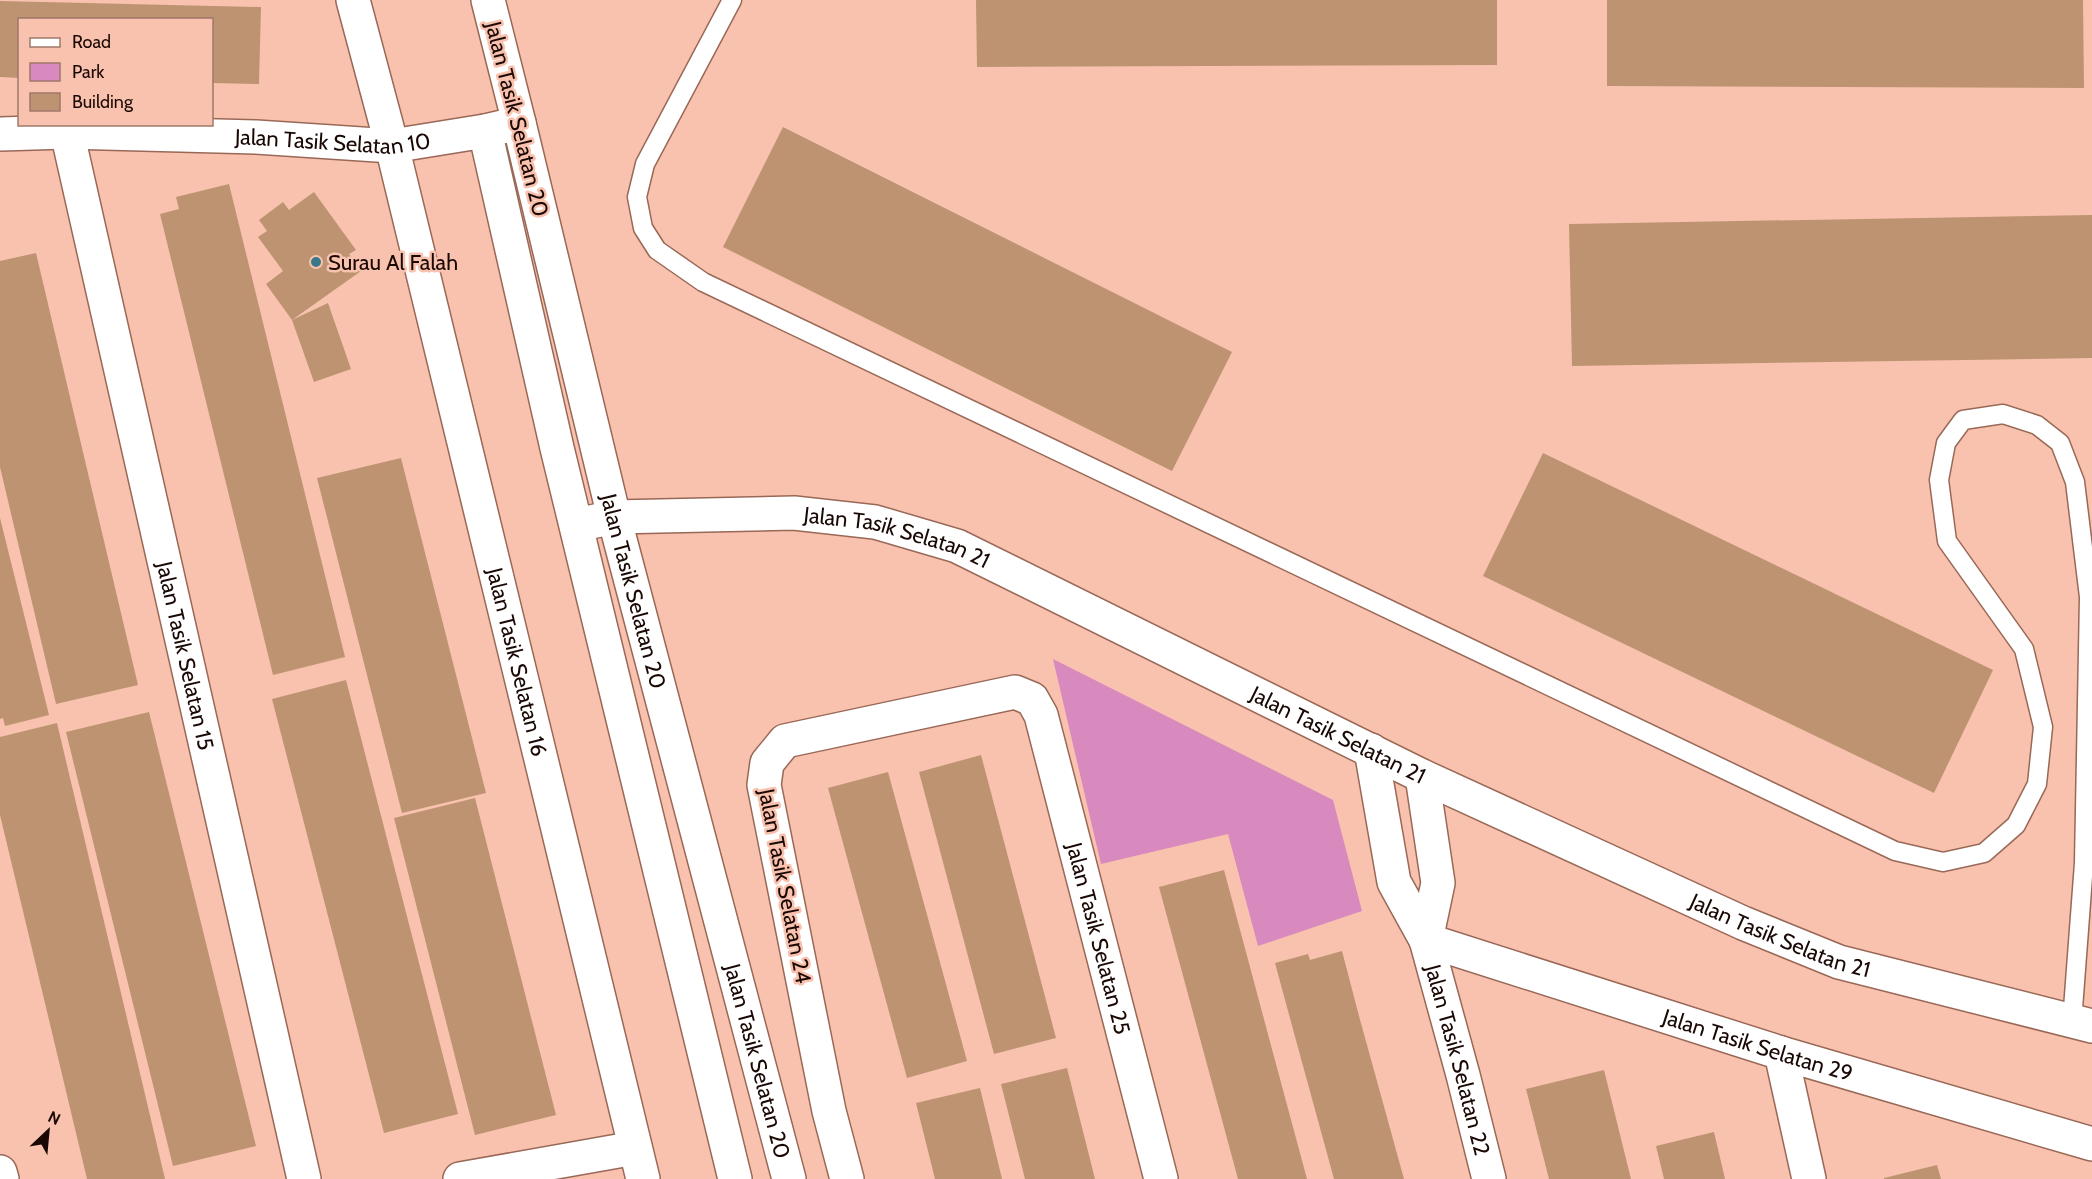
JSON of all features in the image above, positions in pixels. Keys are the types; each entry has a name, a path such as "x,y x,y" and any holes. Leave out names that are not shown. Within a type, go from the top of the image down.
{"street":[{"name":"Jalan Tasik Selatan 16","path":"353,0 392,146 643,1179"},
{"name":"Jalan Tasik Selatan 20","path":"488,0 614,517 789,1179"},
{"name":"Jalan Tasik Selatan 10","path":"0,134 67,132 256,137 392,146 519,123"},
{"name":"Jalan Tasik Selatan 20","path":"484,131 557,447 735,1179"},
{"name":"Jalan Tasik Selatan 15","path":"67,132 304,1179"},
{"path":"557,447 595,441"},
{"name":"Jalan Tasik Selatan 21","path":"577,525 614,517 794,513 875,522 957,546 1422,776 1743,923 1839,962 2082,1024"},
{"name":"Jalan Tasik Selatan 24","path":"847,1179 829,1111 764,785 767,763 785,741 1015,692 1032,699"},
{"name":"Jalan Tasik Selatan 25","path":"1032,699 1041,715 1161,1179"},
{"name":"Jalan Tasik Selatan 22","path":"1371,750 1394,882 1426,940 1490,1179"},
{"name":"Jalan Tasik Selatan 22","path":"1422,776 1438,883 1426,940"},
{"name":"Jalan Tasik Selatan 29","path":"1426,940 1781,1053 2092,1144"},
{"path":"1781,1053 1809,1179"},
{"path":"460,1179 635,1148"},
{"path":"0,1172 2,1179"}],"lane":[{"path":"732,0 645,164 637,197 643,228 657,250 703,282 1895,850 1943,862 1984,853 2016,825 2037,784 2043,727 2024,649 1947,540 1939,480 1946,443 1963,420 2003,414 2037,426 2060,443 2075,483 2089,597 2082,1024"}],"green space":[{"path":"1053,659 1333,800 1362,911 1258,946 1228,834 1101,864"}],"building":[{"path":"976,0 1497,0 1497,65 977,67"},
{"path":"1607,0 2083,0 2084,88 1607,86"},
{"path":"0,1 261,7 259,84 213,83 213,18 18,18 18,78 0,77"},
{"path":"783,127 1232,352 1172,471 723,247"},
{"path":"229,184 345,657 273,675 160,214 179,209 176,197"},
{"name":"Surau Al Falah","path":"314,192 356,250 349,254 361,271 292,320 266,284 283,271 258,237 267,231 259,220 283,202 289,210"},
{"path":"2092,215 2092,358 1572,366 1569,224"},
{"path":"36,253 138,685 56,704 0,467 0,261"},
{"path":"328,303 351,369 314,382 292,320"},
{"path":"1543,453 1993,670 1934,793 1483,576"},
{"path":"401,458 486,793 402,813 317,478"},
{"path":"0,518 49,715 5,726 3,718 0,719"},
{"path":"346,680 458,1114 384,1133 272,699"},
{"path":"149,712 256,1146 173,1166 66,732"},
{"path":"57,723 165,1179 87,1179 0,815 0,737"},
{"path":"981,755 1056,1038 994,1054 919,772"},
{"path":"888,772 967,1061 907,1078 828,788"},
{"path":"475,798 556,1115 475,1135 394,818"},
{"path":"1224,870 1307,1179 1238,1179 1159,887"},
{"path":"1342,951 1404,1179 1334,1179 1275,963 1308,954 1310,960"},
{"path":"1067,1068 1095,1179 1025,1179 1001,1084"},
{"path":"1604,1070 1631,1179 1549,1179 1526,1089"},
{"path":"980,1088 1002,1179 935,1179 916,1103"},
{"path":"1714,1132 1725,1179 1664,1179 1656,1146"},
{"path":"1937,1165 1941,1179 1884,1179 1884,1178"}],"place":[{"name":"Surau Al Falah","path":"316,262"}]}
